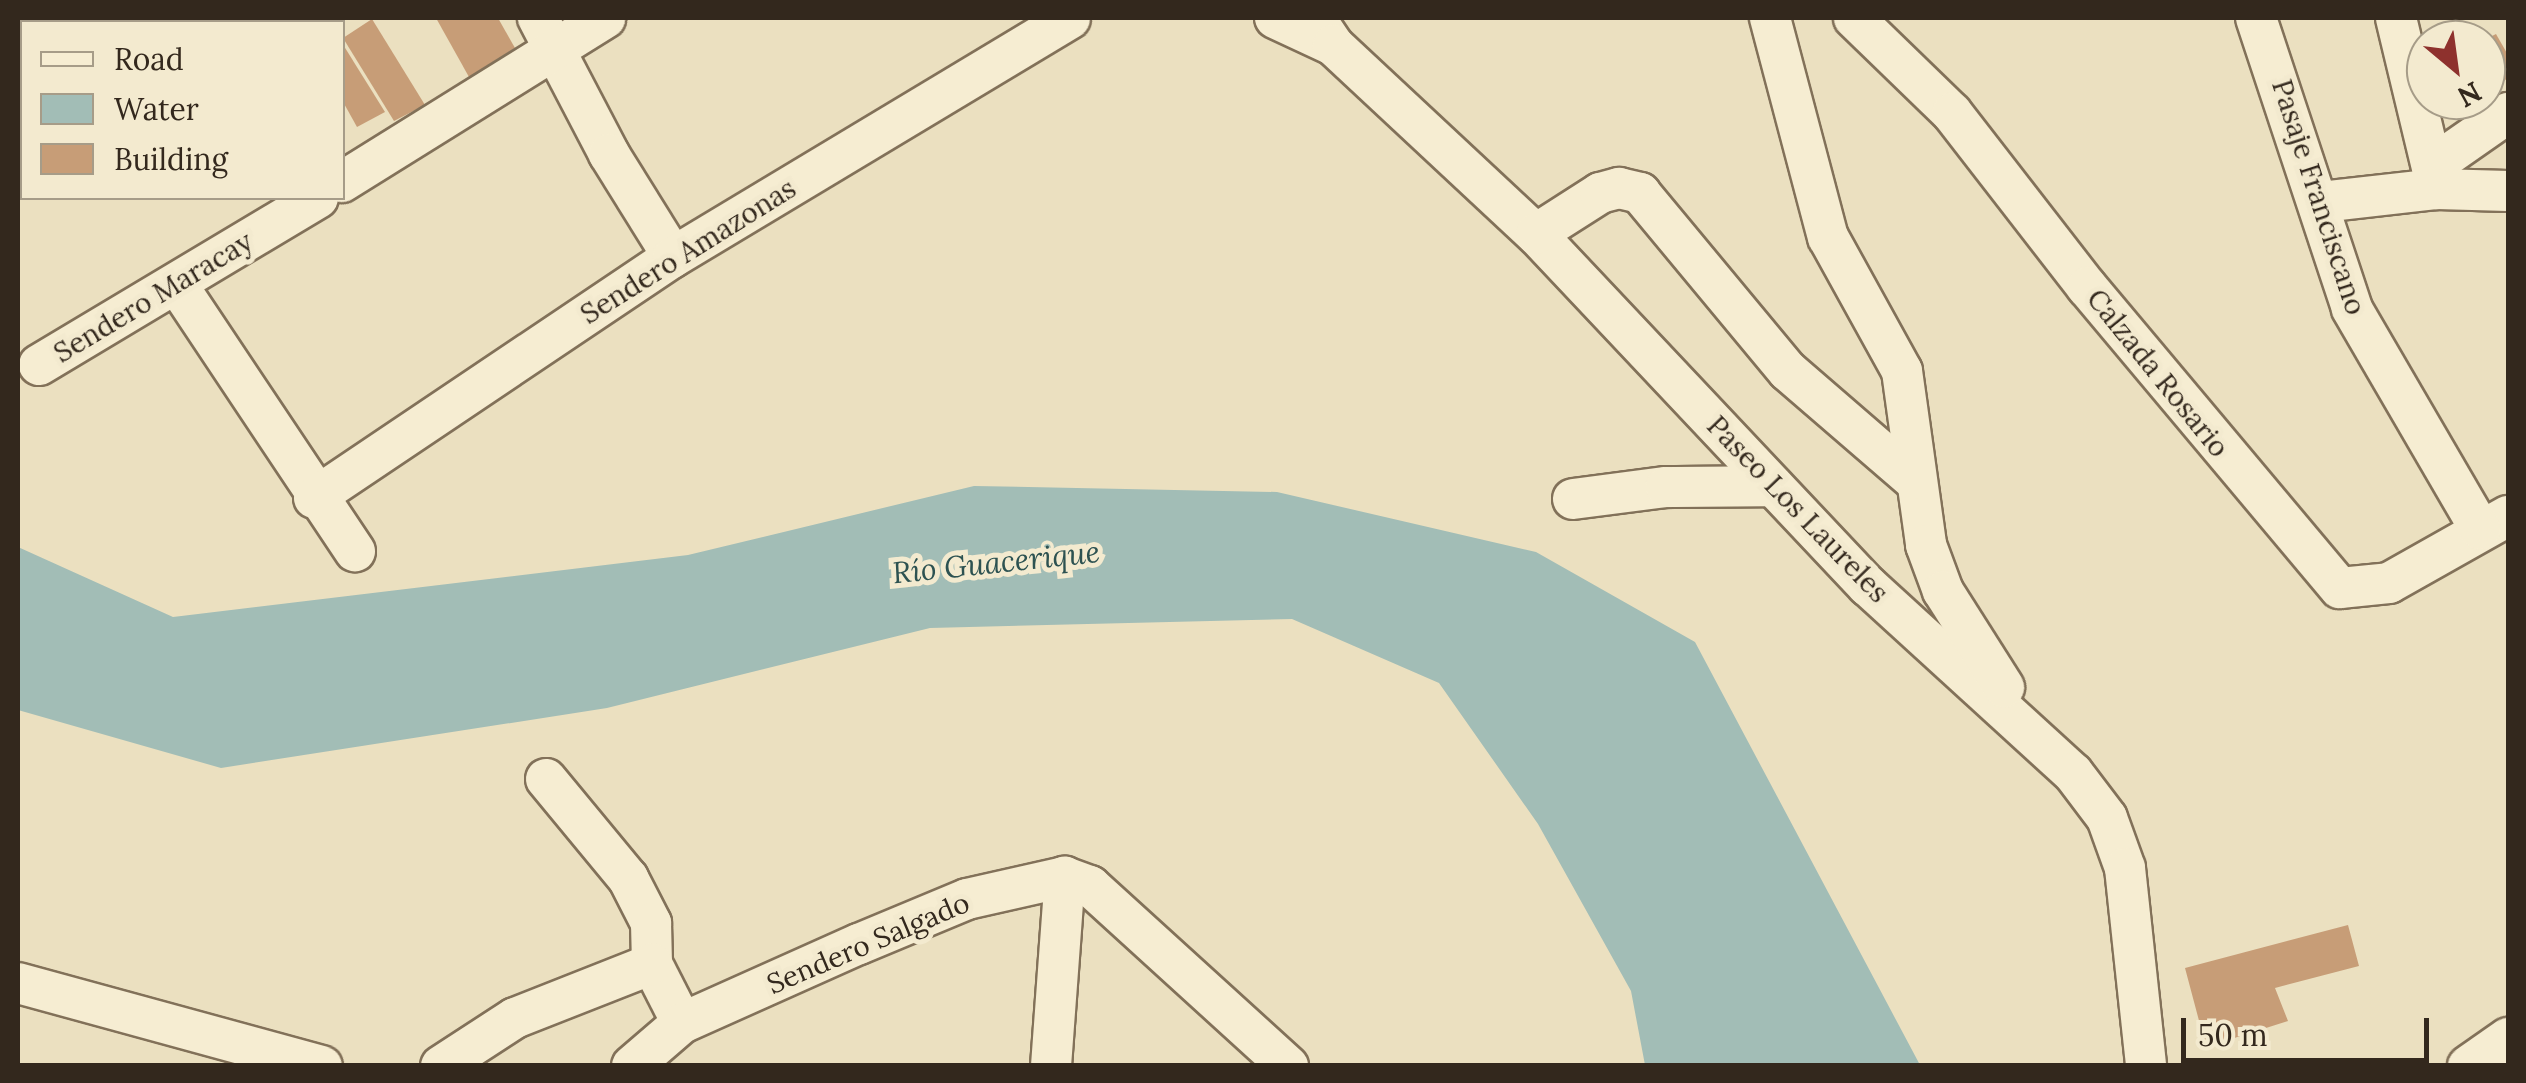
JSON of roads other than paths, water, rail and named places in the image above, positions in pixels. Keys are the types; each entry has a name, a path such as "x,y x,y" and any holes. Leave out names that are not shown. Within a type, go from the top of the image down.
{"street":[{"path":"345,180 545,34 605,18"},
{"name":"Sendero Amazonas","path":"314,498 673,258 1070,18"},
{"name":"Paseo Los Laureles","path":"1275,18 1324,31 1536,234 1868,586 2030,728 2107,818 2125,868 2146,1066"},
{"path":"1770,18 1828,237 1902,371 1913,479 1943,591 2030,728"},
{"name":"Calzada Rosario","path":"1854,18 1952,113 2088,287 2340,588 2389,584 2494,522"},
{"name":"Pasaje Franciscano","path":"2256,18 2321,202 2352,309 2494,522"},
{"path":"2396,18 2435,177"},
{"path":"545,34 673,258"},
{"path":"2435,177 2508,113"},
{"path":"2321,202 2435,177 2508,191"},
{"path":"1536,234 1600,192 1619,188 1640,193 1788,371 1913,479"},
{"name":"Sendero Maracay","path":"39,365 178,286 315,200"},
{"path":"178,286 314,498 354,551"},
{"path":"1573,500 1666,487 1773,486"},
{"path":"546,778 628,878 651,923 652,964 682,1023"},
{"path":"1051,1066 1065,877 1090,886 1288,1066"},
{"name":"Sendero Salgado","path":"632,1066 682,1023 968,899 1065,877"},
{"path":"440,1066 515,1018 652,964"},
{"path":"18,983 322,1066"},
{"path":"2468,1066 2508,1038"}],"water":[{"path":"18,18 264,18 20,20 18,171"},
{"name":"Río Guacerique","path":"974,486 1277,492 1536,552 1695,642 1920,1065 1645,1065 1631,991 1538,824 1439,683 1292,619 930,628 607,708 221,768 18,710 18,547 173,617 688,555"}]}
